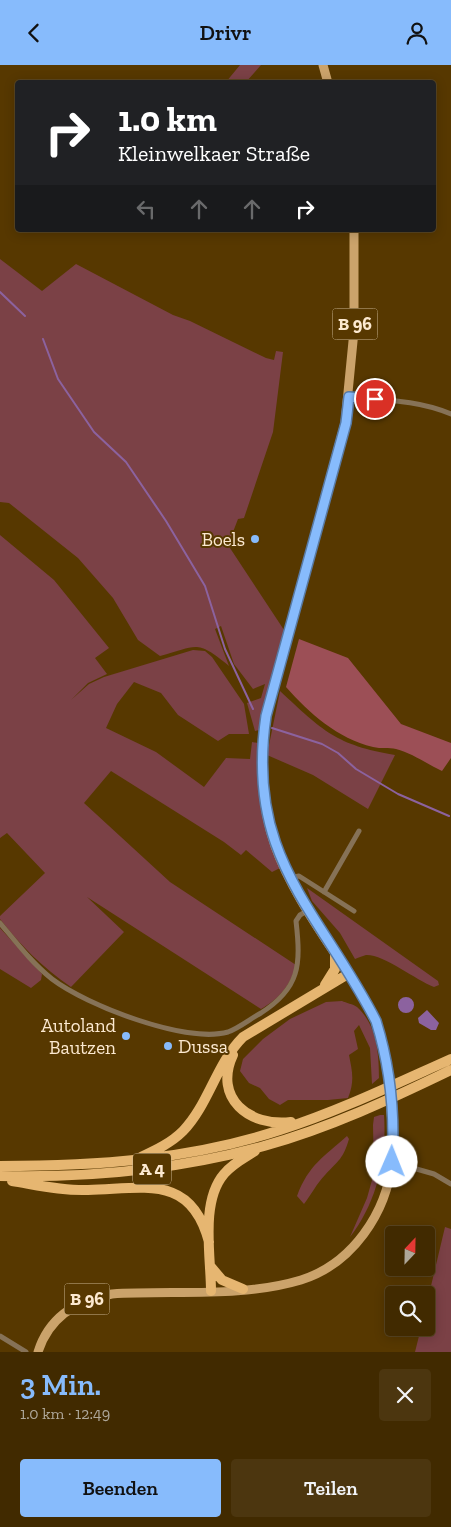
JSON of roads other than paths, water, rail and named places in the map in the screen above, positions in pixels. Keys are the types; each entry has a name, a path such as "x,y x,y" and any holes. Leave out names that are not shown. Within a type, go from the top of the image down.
{"highway":[{"path":"321,990 333,974 335,954"},
{"path":"133,1161 165,1145 184,1130 231,1050 243,1037 348,974"},
{"path":"259,1028 239,1046 229,1063 228,1084 234,1100 242,1110 259,1121 280,1123 312,1119"},
{"name":"A 4","path":"0,1166 72,1165 133,1161 220,1146 312,1119 451,1059"},
{"name":"A 4","path":"0,1177 71,1176 130,1171 203,1160 264,1146 322,1126 384,1101 451,1070"},
{"path":"211,1291 210,1205 217,1183 229,1169 264,1146"},
{"path":"0,1177 61,1189 87,1191 149,1187 163,1189 182,1197 197,1211 209,1242"},
{"path":"211,1267 222,1280 244,1289"}],"main road":[{"path":"323,65 327,80"},
{"name":"B 96","path":"39,1349 48,1330 62,1313 74,1305 91,1298 112,1293 244,1289 298,1281 314,1275 336,1261 356,1244 369,1227 380,1207 388,1184 392,1162 390,1094 382,1041 372,1012 289,878 275,846 268,821 261,775 263,736 287,635 346,423 355,304 354,232"}],"street":[{"path":"349,397 436,407 451,414"},
{"path":"324,892 359,831"},
{"path":"289,878 299,876 354,911"},
{"path":"0,923 24,952 52,979 95,1003 141,1022 162,1028 220,1033 236,1028 250,1020 278,1001 286,992 298,966 296,921 300,915 308,910"},
{"path":"392,1162 434,1174 451,1184"},
{"path":"388,1184 413,1167"},
{"path":"0,1337 26,1352"}],"waterway":[{"path":"0,292 25,316"},
{"path":"43,339 58,379 94,432 126,462 166,521 205,586 225,649 253,709"},
{"path":"272,728 322,744 338,753 356,769 398,794 449,816"}],"place":[{"name":"Boels","path":"255,539"},
{"name":"Autoland Bautzen","path":"126,1036"},
{"name":"Dussa","path":"168,1046"}]}
